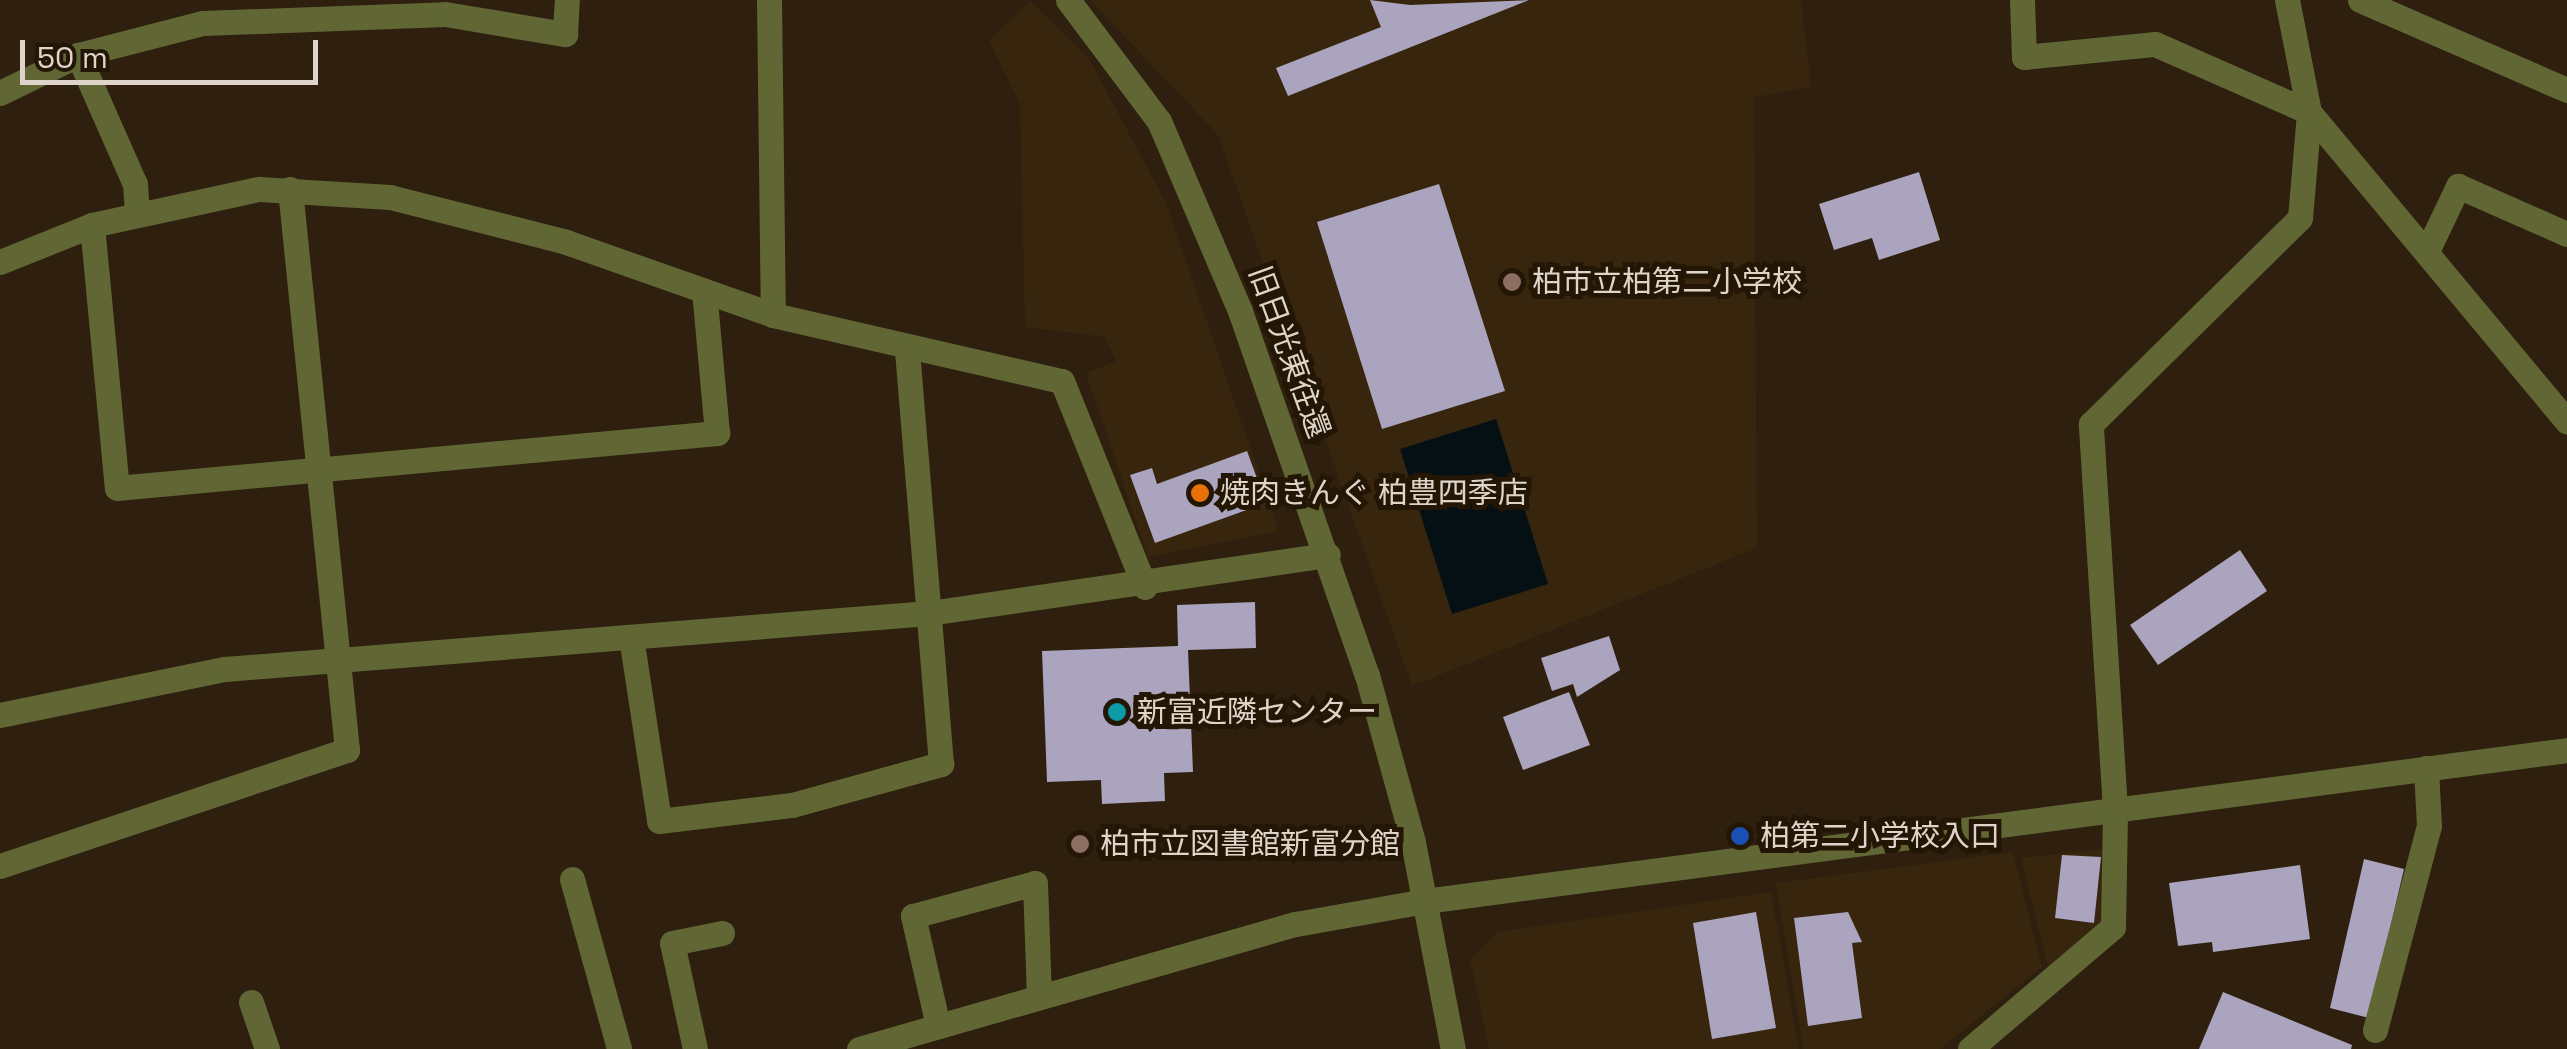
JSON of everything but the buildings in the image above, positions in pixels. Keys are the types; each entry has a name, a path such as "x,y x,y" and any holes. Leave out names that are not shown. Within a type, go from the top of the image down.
{"street":[{"path":"0,93 78,55 199,12 446,14 564,34 567,0"},
{"path":"769,0 774,316"},
{"name":"旧日光東往還","path":"1068,0 1126,71 1187,176 1328,555 1424,901 1454,1049"},
{"path":"2022,0 2024,57 2154,44 2309,112 2428,250 2567,422"},
{"path":"1970,1049 2113,927 2115,809 2091,424 2300,218 2309,112 2287,0"},
{"path":"2360,0 2567,90"},
{"path":"78,55 134,184 137,212"},
{"path":"2428,250 2458,186 2567,234"},
{"path":"0,262 92,225 137,212 290,190 390,197 566,242 774,316 1062,381 1146,587"},
{"path":"0,866 347,750 290,190"},
{"path":"92,225 117,488 717,434 704,291"},
{"path":"631,637 659,820 792,805 941,764 906,348"},
{"path":"0,715 126,683 336,660 928,613 1146,587 1328,555"},
{"path":"859,1049 897,1044 938,1026 1039,995 1296,924 1424,901 2567,750"},
{"path":"2375,1030 2430,826 2426,768"},
{"path":"572,879 619,1049"},
{"path":"938,1026 914,916 1035,883 1039,995"},
{"path":"695,1049 672,942 722,932"},
{"path":"250,1002 267,1049"}],"shaded area":[{"name":"柏市立柏第二小学校","path":"1090,0 1801,0 1811,87 1754,97 1757,548 1412,686 1218,135"},
{"path":"1030,1 1089,58 1166,203 1279,531 1148,557 1086,373 1116,361 1105,337 1025,327 1020,104 989,41"},
{"path":"1496,419 1548,584 1452,614 1400,449"},
{"path":"2110,848 2103,927 2048,967 2021,858"},
{"path":"2013,852 2042,967 1940,1049 1803,1049 1776,883"},
{"path":"1771,892 1799,1049 1489,1049 1470,960 1497,932"}],"place":[{"name":"柏市立柏第二小学校","path":"1512,282"},
{"name":"焼肉きんぐ 柏豊四季店","path":"1200,493"},
{"name":"新富近隣センター","path":"1117,712"},
{"name":"柏第二小学校入口","path":"1740,836"},
{"name":"柏市立図書館新富分館","path":"1080,844"}]}
